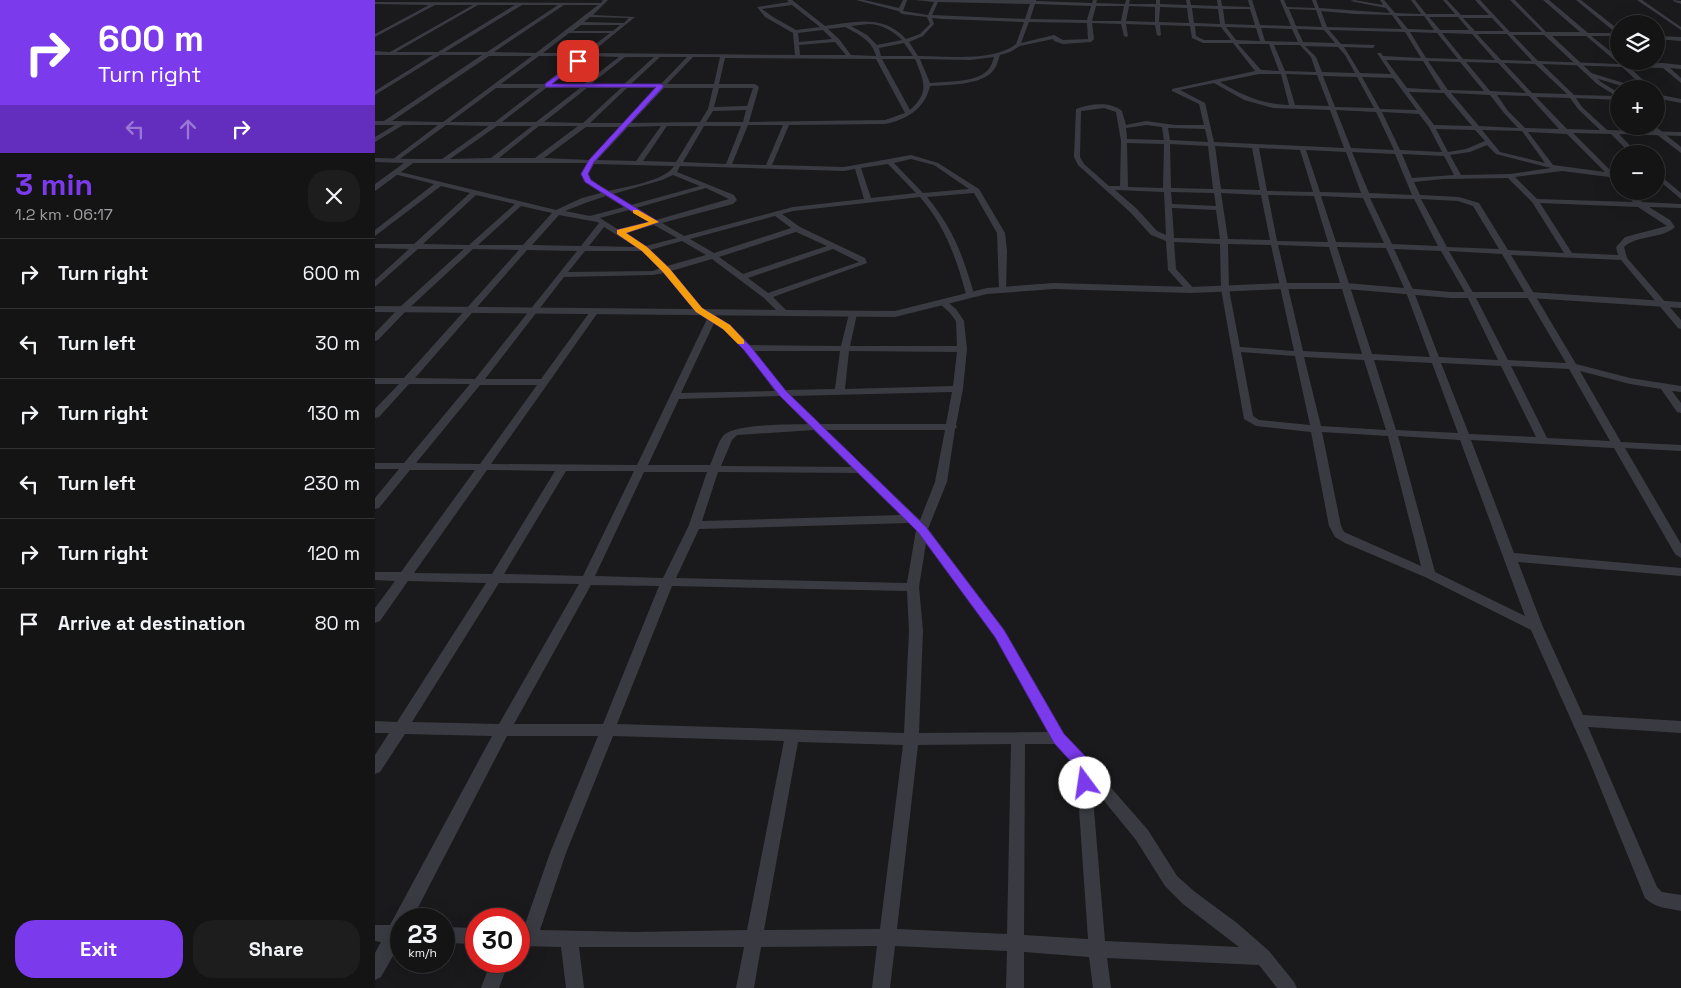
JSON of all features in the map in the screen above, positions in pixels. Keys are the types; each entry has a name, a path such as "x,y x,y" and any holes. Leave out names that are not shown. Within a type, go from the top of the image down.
{"street":[{"path":"375,36 441,0"},
{"path":"390,53 483,0"},
{"path":"858,0 901,10 900,12 907,15 1027,21 1056,30"},
{"path":"901,10 905,0"},
{"path":"917,0 1188,3 1220,7 1253,8"},
{"path":"876,47 906,40 926,32 932,24 929,17 937,0"},
{"path":"1219,0 1223,26 1234,43 1259,72"},
{"path":"1250,0 1263,44"},
{"path":"1282,0 1302,45 1313,57 1366,196 1410,292 1536,628 1651,892 1658,899 1681,903"},
{"path":"1314,0 1325,28 1340,46 1389,131 1416,197 1443,249 1471,296 1543,440"},
{"path":"1364,35 1360,29 1352,0 1389,7"},
{"path":"1383,0 1406,30 1447,92 1501,155 1563,169 1610,175"},
{"path":"1413,0 1523,130 1550,165"},
{"path":"1445,0 1530,95 1610,172"},
{"path":"1477,0 1537,63 1572,96 1580,108 1610,133"},
{"path":"1512,0 1546,34 1610,90"},
{"path":"1546,0 1610,53"},
{"path":"1578,0 1610,27"},
{"path":"1639,0 1681,29"},
{"path":"1675,0 1681,3"},
{"path":"968,7 972,1"},
{"path":"994,20 1003,1"},
{"path":"1019,45 1033,1"},
{"path":"375,93 523,2"},
{"path":"385,123 566,2"},
{"path":"375,3 603,2"},
{"path":"395,160 535,54 589,16 603,2"},
{"path":"798,56 795,32 785,24 767,16 759,8 791,2 837,40 849,56"},
{"path":"1065,2 1056,30 1056,40 1063,42 1089,41 1091,39 1089,22 1095,2"},
{"path":"1126,36 1123,23 1127,2"},
{"path":"384,8 393,3"},
{"path":"1158,3 1157,24 1159,34"},
{"path":"1188,3 1191,25 1194,37 1197,39 1234,43 1340,46 1371,43 1407,90 1420,112 1432,127 1458,176"},
{"path":"1285,8 1355,13 1493,17"},
{"path":"962,19 965,13"},
{"path":"443,160 496,124 633,17 589,16"},
{"path":"376,54 970,58 997,54 1016,48 1019,45 1056,30 1089,22 1610,34"},
{"path":"577,24 625,24"},
{"path":"375,123 665,125 885,122 893,121 922,102 928,86 918,58 906,40 882,24 846,24 795,32"},
{"path":"846,24 865,36 876,47 877,57 891,78 908,112"},
{"path":"565,32 614,32"},
{"path":"1665,38 1681,39"},
{"path":"797,44 837,40"},
{"path":"1271,44 1293,107"},
{"path":"928,86 970,79 985,74 994,66 997,54"},
{"path":"492,160 624,55"},
{"path":"537,160 584,125 659,55"},
{"path":"692,55 591,162 585,174 588,181 607,194 713,256 742,276 767,296 784,313"},
{"path":"375,415 557,212 571,205 660,179 673,173 704,124 711,109 723,55"},
{"path":"1382,58 1579,64 1610,63"},
{"path":"1665,66 1681,67"},
{"path":"1665,66 1681,81"},
{"path":"1630,70 1640,80"},
{"path":"1396,76 1259,72 1174,90 1202,103 1208,127 1224,242 1225,289 1248,417 1256,423 1316,429 1681,448"},
{"path":"1591,75 1610,81"},
{"path":"1214,81 1246,98 1273,106 1420,112"},
{"path":"494,86 755,86 751,108 728,166"},
{"path":"1407,90 1610,97"},
{"path":"1665,97 1681,101"},
{"path":"1123,188 1124,141 1119,111 1114,108 1092,106 1078,110 1078,161 1106,188 1133,210 1154,233 1170,240 1390,246 1623,258"},
{"path":"711,109 751,108"},
{"path":"375,140 402,123"},
{"path":"768,167 787,123"},
{"path":"1123,127 1145,124 1208,127"},
{"path":"639,162 665,125"},
{"path":"1165,126 1172,270 1191,290"},
{"path":"1432,127 1610,133"},
{"path":"1665,133 1681,134"},
{"path":"1612,135 1624,145"},
{"path":"1661,135 1681,151"},
{"path":"1124,141 1211,143 1447,154 1468,151 1488,142"},
{"path":"1255,145 1274,243 1300,354 1335,526 1339,534 1429,574 1536,628"},
{"path":"1302,147 1392,433 1429,574"},
{"path":"375,160 537,160 858,168 911,157 936,164 976,191 1001,233 1003,289"},
{"path":"375,188 412,160"},
{"path":"889,162 920,195 945,226 955,243 970,294"},
{"path":"858,168 868,200"},
{"path":"1409,180 1458,176 1510,176 1563,169"},
{"path":"396,173 557,212 591,218 604,222 645,249 666,270 699,310 727,327 747,348 782,393 859,470 922,529 1000,634 1059,738 1142,835 1171,881 1189,898 1231,929 1263,957 1288,988"},
{"path":"619,232 733,200 731,197 707,186 673,173"},
{"path":"1510,176 1535,201 1570,256"},
{"path":"375,234 439,184"},
{"path":"1665,184 1681,197"},
{"path":"591,218 707,186"},
{"path":"1106,188 1416,197 1459,200 1476,205 1506,252 1615,444 1681,554"},
{"path":"375,284 476,191"},
{"path":"375,246 645,249 776,213 801,208 976,191"},
{"path":"1635,200 1667,222 1671,227 1666,230 1628,239 1620,247 1623,258 1681,326"},
{"path":"1535,201 1681,206"},
{"path":"375,338 403,309 521,202"},
{"path":"1168,206 1219,208"},
{"path":"767,296 863,263 862,260 835,246 797,230 776,213"},
{"path":"375,506 477,382 532,310 563,275 604,222"},
{"path":"563,275 636,274 666,270 797,230"},
{"path":"742,276 835,246"},
{"path":"375,309 699,310 853,314 907,312 970,294 1003,289 1090,286 1191,290 1285,286 1346,286 1471,296 1530,295 1681,305"},
{"path":"881,988 911,739 916,631 913,586 922,529 941,482 958,389 962,349 960,321 953,311 942,302"},
{"path":"375,618 595,310"},
{"path":"839,390 845,348 853,314"},
{"path":"410,908 503,730 587,581 712,318"},
{"path":"747,348 962,349"},
{"path":"1236,349 1367,358 1571,366 1630,381 1681,389"},
{"path":"375,381 544,382"},
{"path":"1664,386 1681,410"},
{"path":"675,396 839,390 958,389"},
{"path":"530,922 667,583 695,525 727,438 734,433 818,427 952,427"},
{"path":"375,466 859,470"},
{"path":"375,768 495,579 562,468"},
{"path":"695,525 910,519"},
{"path":"1510,557 1681,572"},
{"path":"375,576 667,583 913,586"},
{"path":"1577,720 1681,727"},
{"path":"375,727 607,730 911,739 1059,738"},
{"path":"745,988 792,736"},
{"path":"1015,988 1018,738"},
{"path":"1083,764 1097,949 1102,988"},
{"path":"375,933 390,929"},
{"path":"530,937 569,940 888,937 1263,957"},
{"path":"569,940 575,988"},
{"path":"375,971 390,945"},
{"path":"490,988 496,973"}],"slow traffic":[{"path":"636,211 655,222 619,232 645,249 666,270 699,310 727,327 741,342"}],"route":[{"path":"578,61 547,85 661,86 591,162 585,174 588,181 629,208 655,222 619,232 645,249 666,270 699,310 727,327 747,348 782,393 859,470 922,529 1000,634 1059,738 1083,764 1085,783"}]}
